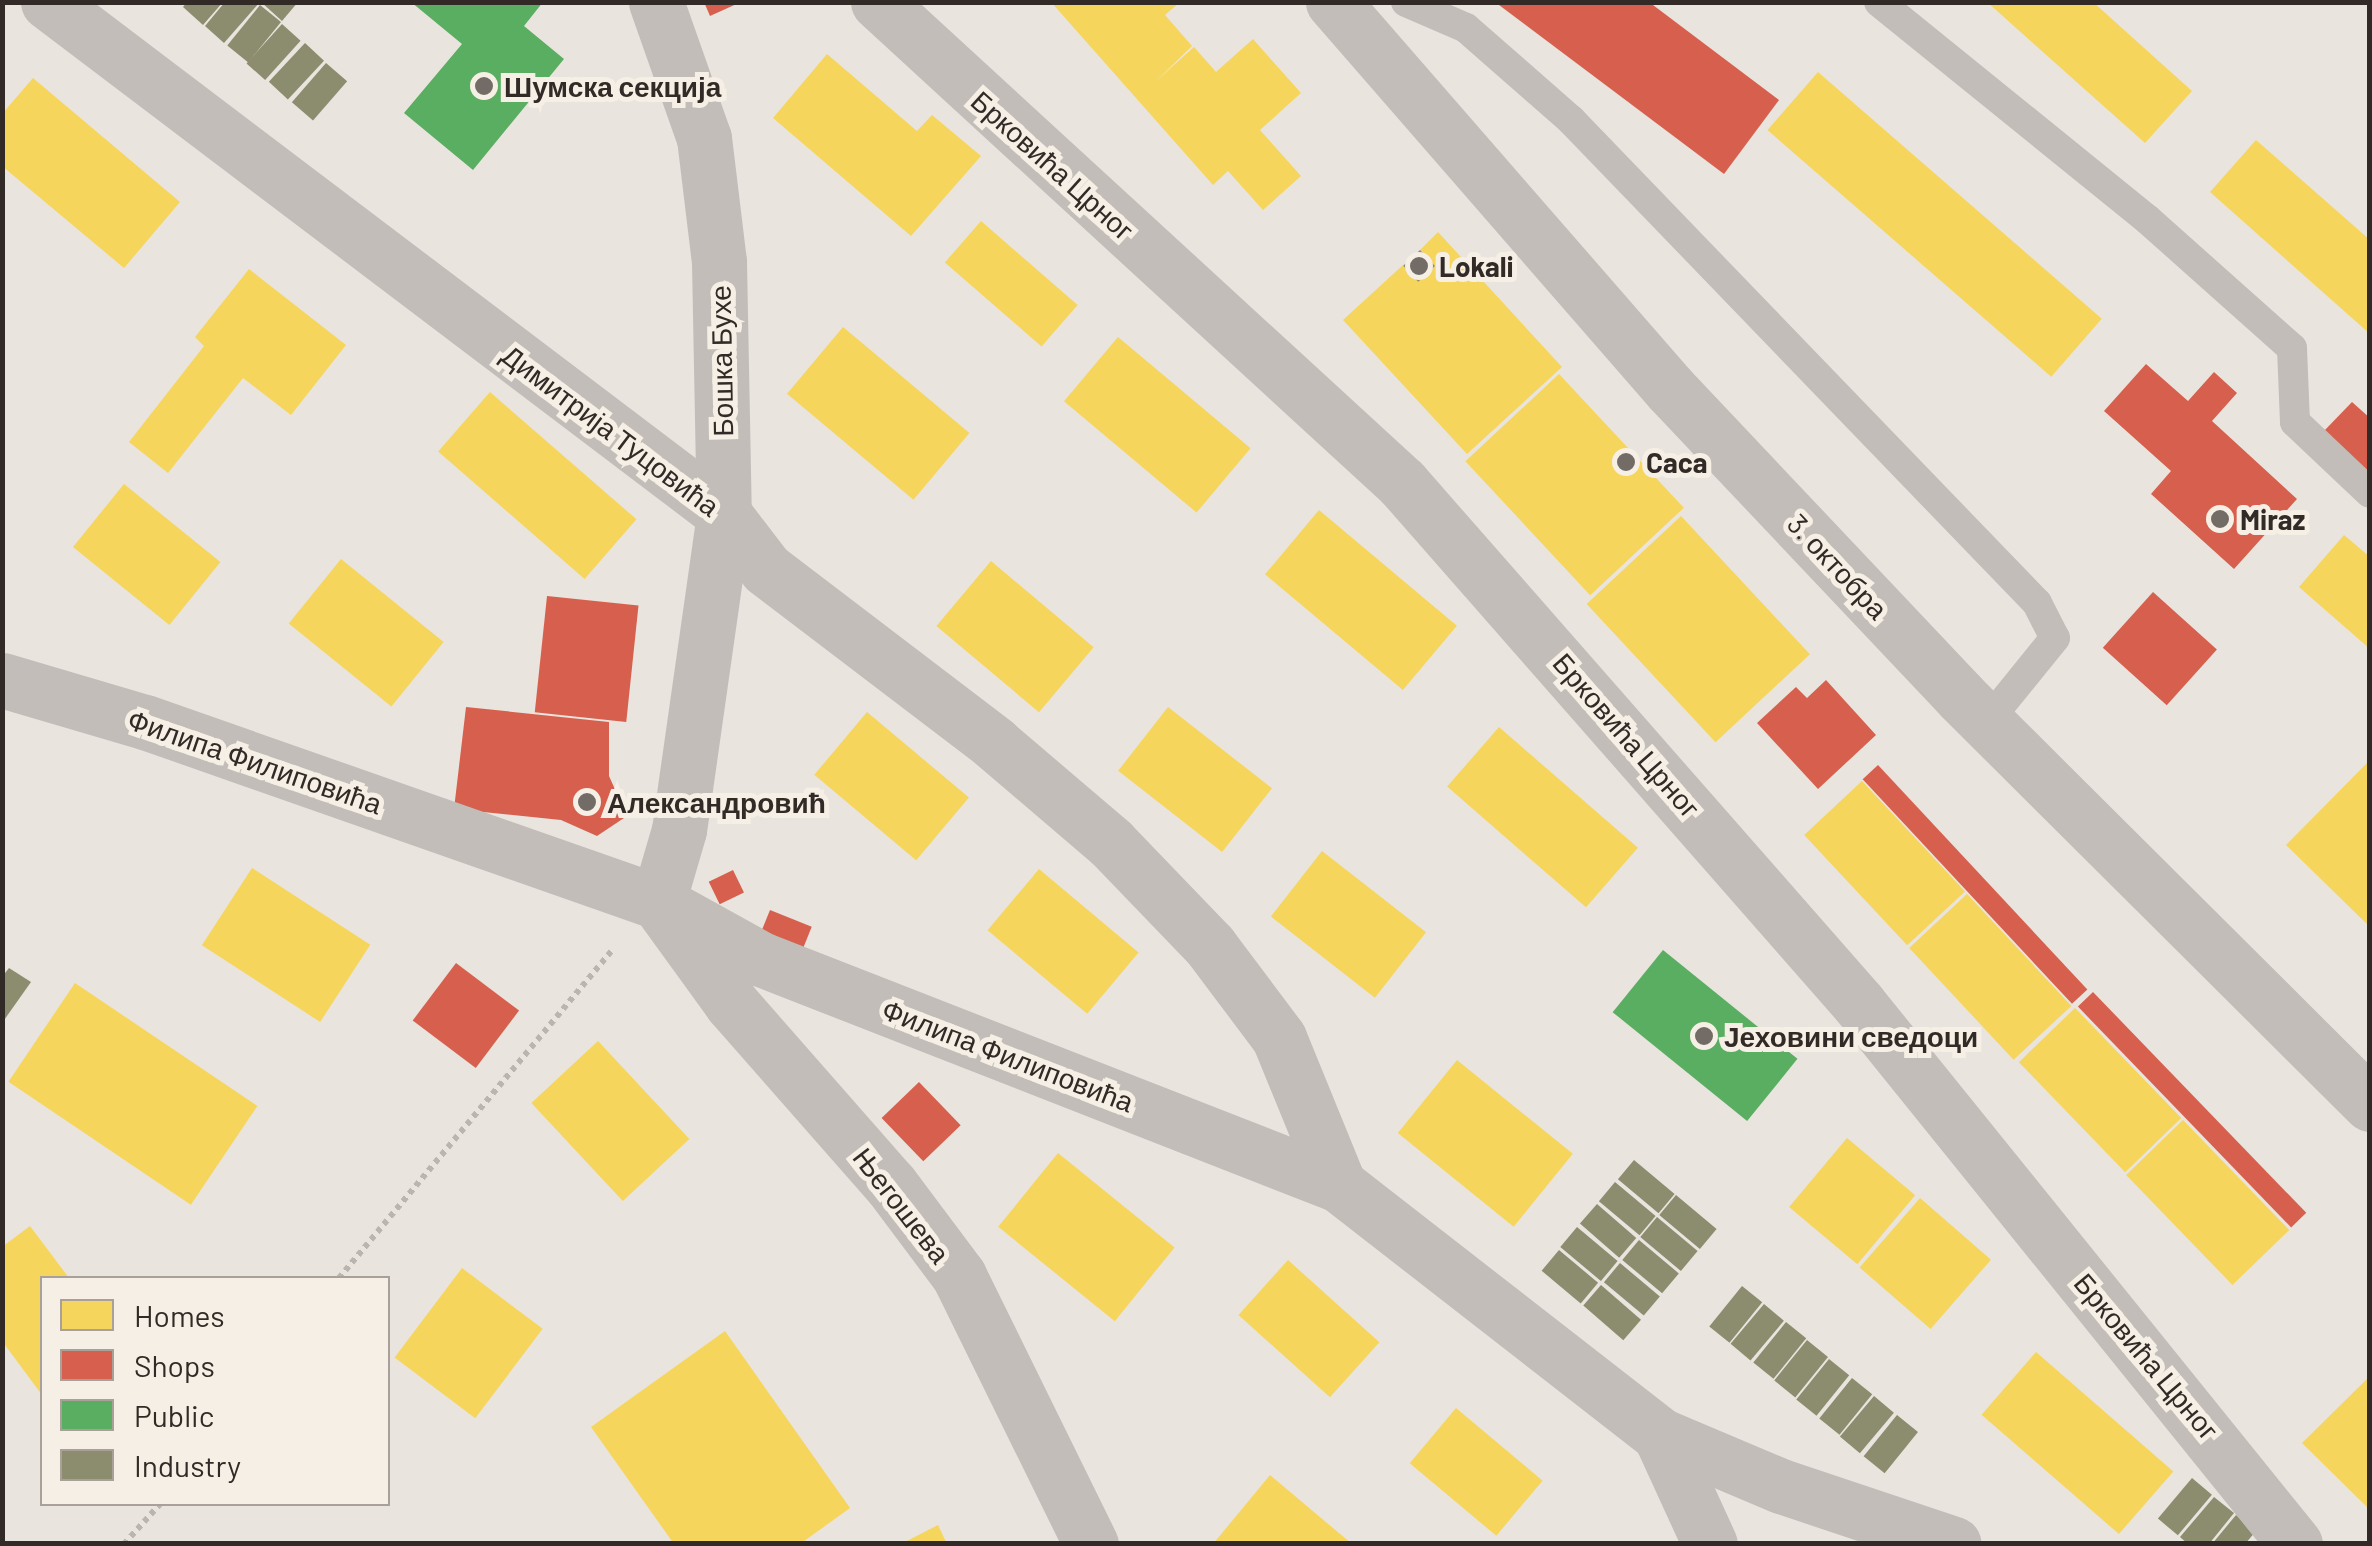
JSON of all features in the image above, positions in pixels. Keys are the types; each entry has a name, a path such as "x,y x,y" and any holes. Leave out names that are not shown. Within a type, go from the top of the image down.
{"street":[{"name":"Димитрија Туцовића","path":"48,2 724,514 766,569 994,743 1111,843 1210,946 1279,1038 1338,1185"},
{"name":"Бошка Бухе","path":"656,2 704,138 719,262 724,514 679,830 658,902"},
{"name":"Брковића Црног","path":"878,2 1414,496 1859,1004 2295,1544"},
{"name":"3. октобра","path":"1334,2 1670,389 1987,722 2370,1104"},
{"name":"Филипа Филиповића","path":"2,680 144,722 658,902 762,959 1338,1185 1660,1435 1781,1486 1954,1544"},
{"name":"Његошева","path":"658,902 731,1003 891,1185 959,1276 1091,1544"},
{"path":"1660,1435 1710,1544"}],"lane":[{"path":"1406,2 1466,28 1571,120 2037,603 2055,638 1987,722"},
{"path":"1878,2 2147,219 2292,348 2295,422 2370,493"}],"path":[{"path":"340,1276 658,902"},
{"path":"124,1544 158,1506"}],"building: Homes":[{"path":"1051,2 1180,2 1165,15 1192,46 1155,82 1194,47 1216,72 1253,39 1301,93 1260,130 1301,176 1263,210 1228,171 1213,185"},
{"path":"1987,2 2093,2 2192,91 2145,143"},
{"path":"827,54 917,131 932,115 981,156 911,236 773,118"},
{"path":"1818,72 2102,319 2051,377 1767,130"},
{"path":"33,78 180,202 124,268 2,166 2,114"},
{"path":"2256,140 2370,240 2370,334 2210,192"},
{"path":"981,221 1078,305 1042,346 945,263"},
{"path":"1438,232 1562,367 1467,454 1343,320 1403,265 1418,281 1435,266 1420,250"},
{"path":"249,269 346,345 291,415 243,378 168,473 129,442 204,346 195,337"},
{"path":"843,327 969,433 913,500 787,394"},
{"path":"1118,337 1251,448 1197,513 1064,401"},
{"path":"1559,374 1684,508 1590,595 1465,461"},
{"path":"490,392 636,519 585,579 438,452"},
{"path":"124,484 220,562 169,625 73,547"},
{"path":"1319,510 1457,626 1403,690 1265,574"},
{"path":"1681,516 1810,654 1716,742 1587,604"},
{"path":"2344,535 2370,557 2370,649 2299,587"},
{"path":"341,559 444,642 391,707 289,624"},
{"path":"991,561 1094,647 1039,712 936,626"},
{"path":"1168,707 1272,788 1222,852 1118,771"},
{"path":"867,712 969,797 916,860 814,775"},
{"path":"1499,727 1638,848 1586,907 1447,787"},
{"path":"2370,760 2370,927 2286,845"},
{"path":"1862,781 1965,891 1907,945 1804,835"},
{"path":"1322,851 1426,932 1375,998 1271,916"},
{"path":"252,868 370,945 320,1022 202,945"},
{"path":"1039,869 1139,953 1087,1014 988,930"},
{"path":"1967,894 2071,1006 2014,1060 1909,948"},
{"path":"75,983 257,1106 191,1205 8,1082"},
{"path":"2075,1008 2181,1118 2125,1172 2019,1062"},
{"path":"598,1041 689,1139 623,1201 531,1103"},
{"path":"1457,1060 1573,1154 1514,1227 1398,1133"},
{"path":"2183,1120 2289,1230 2232,1285 2126,1175"},
{"path":"1847,1138 1915,1195 1857,1264 1789,1207"},
{"path":"1058,1153 1175,1247 1115,1321 998,1227"},
{"path":"1920,1198 1991,1260 1931,1329 1860,1267"},
{"path":"30,1226 68,1276 40,1276 40,1392 2,1341 2,1247"},
{"path":"1288,1260 1379,1342 1330,1397 1238,1315"},
{"path":"462,1268 543,1329 475,1418 395,1357"},
{"path":"725,1331 850,1508 800,1544 674,1544 591,1427"},
{"path":"2036,1352 2173,1471 2119,1534 1982,1415"},
{"path":"2370,1376 2370,1510 2302,1443"},
{"path":"1456,1408 1543,1481 1496,1536 1410,1463"},
{"path":"1270,1475 1352,1544 1213,1544"},
{"path":"938,1525 947,1544 901,1544"}],"building: Shops":[{"path":"704,2 741,2 710,16"},
{"path":"1495,2 1649,2 1779,100 1724,174"},
{"path":"2146,364 2188,401 2214,372 2237,393 2212,421 2297,499 2234,569 2151,494 2171,471 2104,411"},
{"path":"2352,402 2370,418 2370,474 2324,431"},
{"path":"2153,592 2217,650 2167,705 2103,648"},
{"path":"547,596 638,606 626,722 535,712"},
{"path":"1826,680 1876,735 1818,789 1757,723 1796,687 1807,698"},
{"path":"466,707 609,722 609,776 627,816 597,836 561,820 454,809"},
{"path":"1878,765 2087,990 2072,1004 1863,779"},
{"path":"733,870 744,892 720,904 709,882"},
{"path":"770,910 812,927 802,952 760,935"},
{"path":"456,963 519,1011 476,1068 413,1021"},
{"path":"2093,992 2306,1213 2291,1227 2078,1007"},
{"path":"919,1082 961,1125 923,1161 882,1118"}],"building: Public":[{"name":"Шумска секција","path":"411,2 543,2 524,26 564,59 473,170 404,113 462,44"},
{"name":"Јеховини сведоци","path":"1663,950 1797,1059 1747,1121 1613,1012"}],"building: Industry":[{"path":"187,2 223,2 203,25 183,7"},
{"path":"225,2 260,2 224,43 205,26"},
{"path":"261,2 298,2 282,21"},
{"path":"260,5 281,22 248,62 227,45"},
{"path":"282,24 301,41 265,80 247,63"},
{"path":"305,43 324,61 288,99 269,82"},
{"path":"326,63 347,81 313,121 292,102"},
{"name":"Lokali","path":"1420,250 1435,266 1418,282 1403,266"},
{"path":"9,968 31,982 2,1023 2,977"},
{"path":"1634,1160 1675,1194 1659,1213 1618,1179"},
{"path":"1615,1182 1656,1216 1640,1235 1599,1201"},
{"path":"1676,1195 1717,1229 1700,1249 1659,1215"},
{"path":"1597,1204 1636,1238 1619,1258 1580,1224"},
{"path":"1657,1217 1698,1251 1681,1271 1640,1237"},
{"path":"1577,1227 1618,1261 1601,1281 1560,1247"},
{"path":"1639,1240 1679,1273 1662,1293 1622,1260"},
{"path":"1559,1250 1598,1283 1581,1303 1542,1271"},
{"path":"1620,1263 1660,1296 1644,1316 1604,1282"},
{"path":"1601,1285 1641,1320 1623,1340 1583,1305"},
{"path":"1742,1286 1762,1302 1729,1343 1709,1326"},
{"path":"1764,1304 1784,1321 1750,1361 1731,1344"},
{"path":"1786,1322 1806,1338 1773,1379 1753,1362"},
{"path":"1807,1340 1828,1357 1795,1397 1774,1380"},
{"path":"1829,1359 1849,1375 1816,1416 1796,1399"},
{"path":"1852,1378 1872,1394 1839,1435 1819,1418"},
{"path":"1874,1396 1894,1413 1860,1453 1840,1437"},
{"path":"1897,1415 1918,1432 1885,1473 1864,1456"},
{"path":"2192,1478 2212,1495 2178,1535 2158,1519"},
{"path":"2214,1497 2234,1513 2209,1544 2188,1544 2180,1537"},
{"path":"2236,1515 2256,1531 2245,1544 2212,1544"}],"place":[{"name":"Шумска секција","path":"484,86"},
{"name":"Lokali","path":"1419,266"},
{"name":"Caca","path":"1626,462"},
{"name":"Miraz","path":"2220,519"},
{"name":"Александровић","path":"587,802"},
{"name":"Јеховини сведоци","path":"1704,1036"}]}
